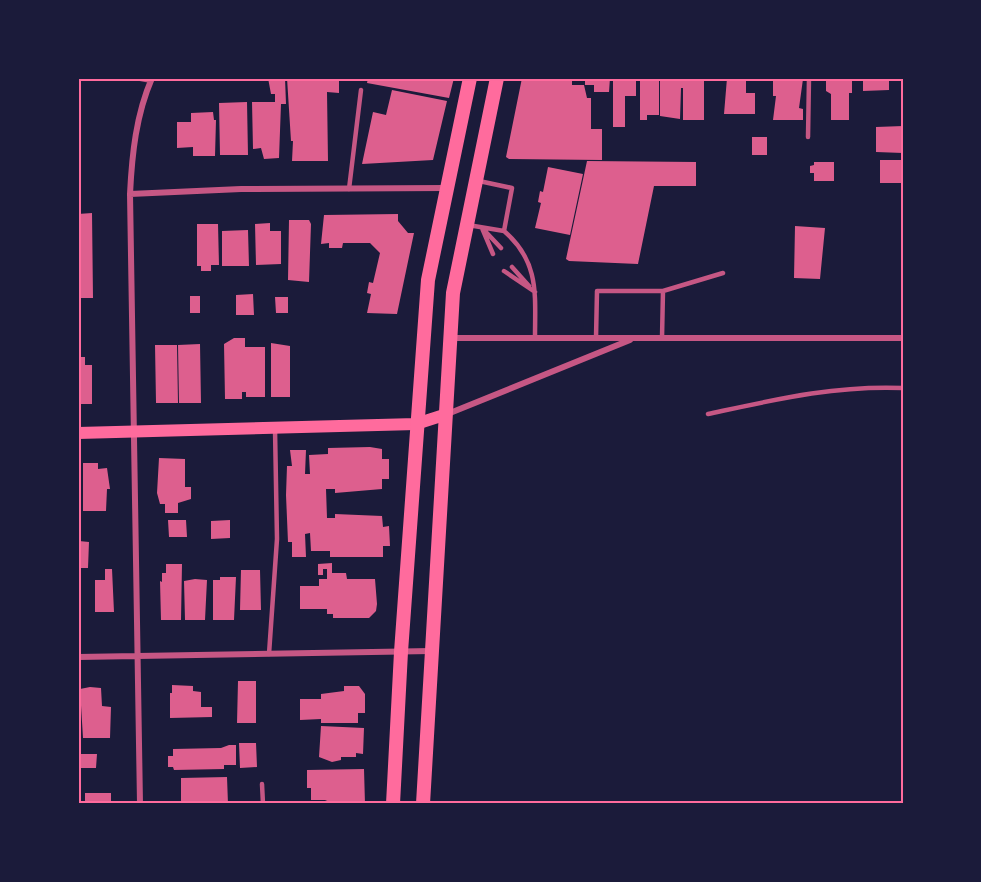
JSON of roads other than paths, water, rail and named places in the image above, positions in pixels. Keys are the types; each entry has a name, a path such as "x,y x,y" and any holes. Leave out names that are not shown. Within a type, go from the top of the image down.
{"main road":[{"path":"393,804 416,424 428,280 470,78"},
{"path":"423,804 430,651 453,293 497,78"},
{"path":"78,433 416,424 444,415"}],"street":[{"path":"140,78 152,79 141,107 133,147 130,194 140,656 140,804"},
{"path":"130,194 241,189 447,188"},
{"path":"449,338 903,338"},
{"path":"444,415 634,338"},
{"path":"78,657 430,651"}],"lane":[{"path":"808,137 809,78"},
{"path":"349,189 361,90"},
{"path":"475,181 512,188 504,231"},
{"path":"466,225 504,231 520,245 535,280 535,338"},
{"path":"482,228 501,248"},
{"path":"482,228 493,254"},
{"path":"512,267 535,292"},
{"path":"504,271 535,292"},
{"path":"596,338 597,291 663,291 723,273"},
{"path":"662,338 663,291"},
{"path":"708,414 792,396 839,389 903,388"},
{"path":"269,654 277,539 275,428"},
{"path":"262,784 263,804"}]}
